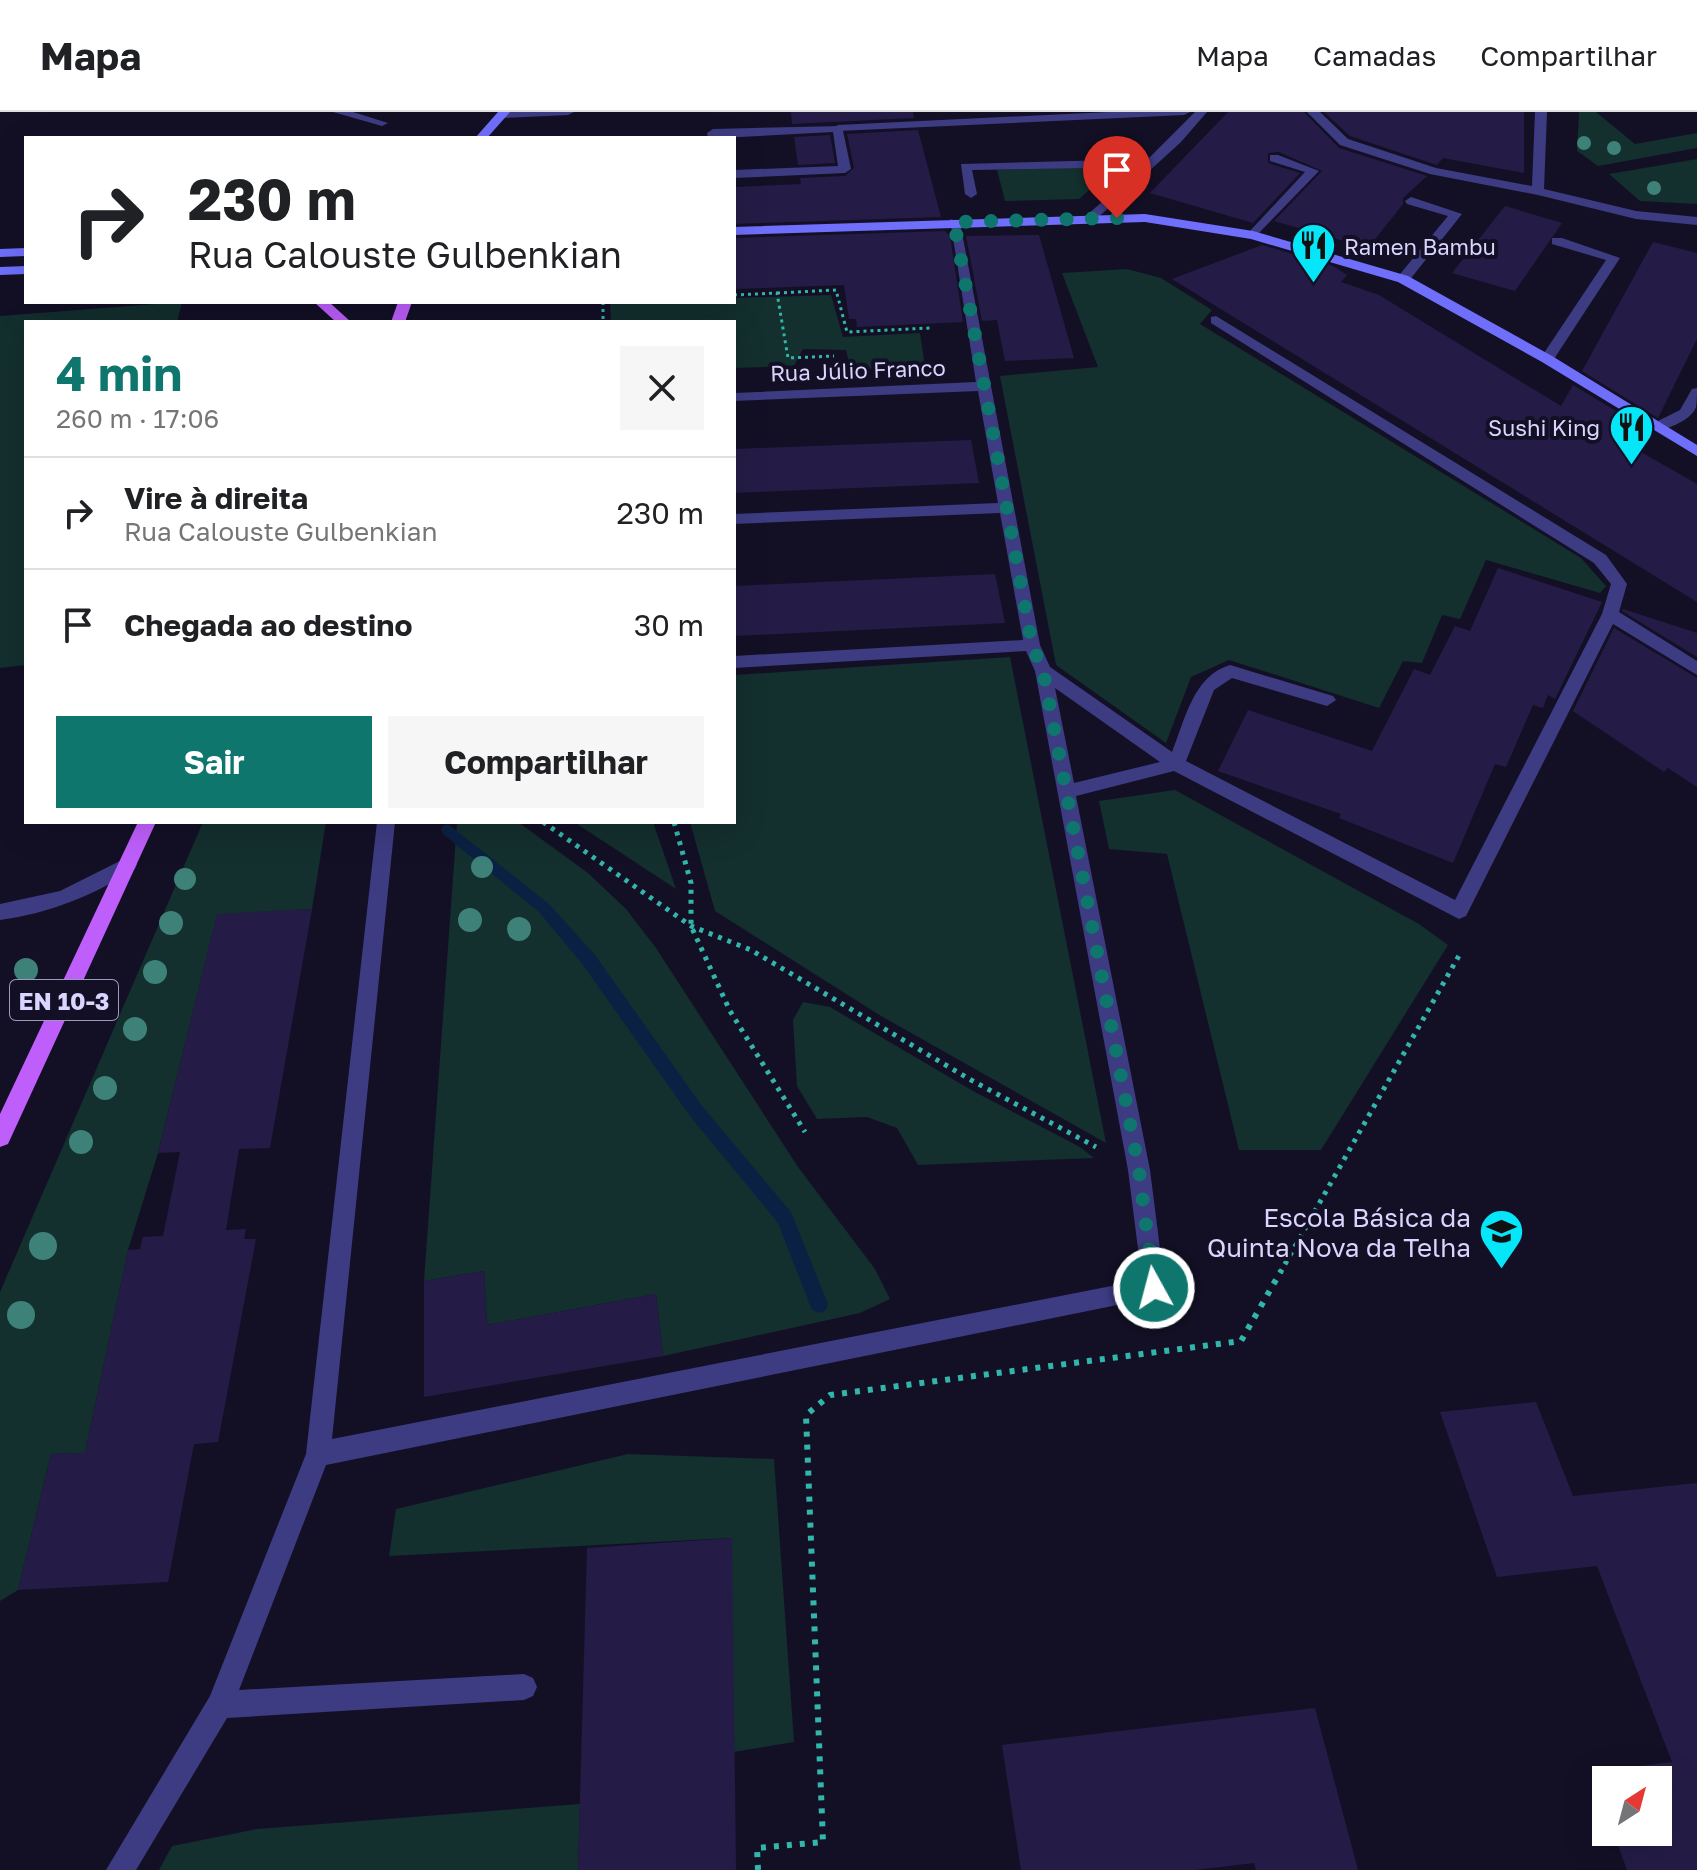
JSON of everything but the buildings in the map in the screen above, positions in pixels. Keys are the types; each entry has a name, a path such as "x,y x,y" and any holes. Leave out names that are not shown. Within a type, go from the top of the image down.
{"main road":[{"path":"323,304 342,320"},
{"name":"EN 10-3","path":"0,1137 146,824"}],"street":[{"path":"339,112 382,123"},
{"path":"483,136 504,113 568,112"},
{"path":"714,136 713,133 1184,112"},
{"path":"1089,219 1201,112"},
{"path":"1313,112 1344,142 1434,171 1538,191 1636,215 1697,221"},
{"path":"1538,191 1541,112"},
{"path":"736,174 845,169 838,128"},
{"path":"1253,235 1313,171 1274,158"},
{"path":"971,194 965,167 1150,163"},
{"path":"1403,279 1456,214 1411,201"},
{"path":"736,231 1145,218 1253,235 1403,279 1547,359 1697,451"},
{"path":"318,1454 1154,1288 1139,1170 1043,671 1032,645 954,222"},
{"path":"1547,359 1614,258 1557,241"},
{"path":"0,253 24,252"},
{"path":"0,271 24,270"},
{"path":"1043,671 1176,764 1459,911 1610,614 1619,584 1600,559 1216,320"},
{"name":"Rua Júlio Franco","path":"736,397 984,386"},
{"path":"1657,427 1686,413 1697,392"},
{"path":"736,519 1007,508"},
{"path":"1610,614 1697,669"},
{"path":"736,662 1032,645"},
{"path":"1176,764 1207,687 1230,671 1327,700"},
{"path":"1066,792 1176,764"},
{"path":"120,1870 220,1705 318,1454 386,824"},
{"path":"0,912 40,907 86,891 128,864"},
{"path":"220,1705 524,1687"}],"path":[{"path":"736,295 836,290 847,332 930,328"},
{"path":"777,293 788,358 834,356"},
{"path":"546,824 691,926 751,950 971,1080 1139,1170"},
{"path":"675,824 691,883 691,926 730,1011 805,1132"},
{"path":"758,1870 757,1848 823,1842 806,1415 830,1395 1241,1341 1461,952"}],"green space":[{"path":"1579,112 1596,112 1635,144 1697,133 1697,148 1598,166 1577,151"},
{"path":"1697,159 1697,204 1640,201 1609,174"},
{"path":"1117,166 1079,199 1005,201 997,170"},
{"path":"1127,269 1161,278 1212,310 1200,324 1581,558 1606,586 1600,593 1486,560 1460,619 1442,615 1422,663 1403,661 1379,708 1229,660 1191,677 1166,743 1056,665 1000,376 1098,367 1062,273"},
{"path":"831,295 843,337 920,333 925,366 851,370 846,350 803,349 794,366 736,368 736,320 611,320 610,304 736,304 736,298"},
{"path":"182,304 178,320 24,320 24,665 0,668 0,316"},
{"path":"1010,657 1106,1143 881,1016 715,911 691,824 736,824 736,675"},
{"path":"1175,790 1419,924 1448,945 1321,1150 1239,1150 1167,854 1109,849 1099,801"},
{"path":"202,824 326,824 312,909 217,915 158,1153 128,1250 85,1453 51,1454 18,1590 0,1601 0,1292"},
{"path":"457,824 521,824 588,873 626,909 656,948 798,1167 875,1269 890,1299 860,1313 663,1356 656,1294 487,1325 484,1271 424,1281"},
{"path":"577,824 654,824 676,889"},
{"path":"803,1002 830,1007 973,1091 1080,1147 1094,1158 918,1165 897,1128 867,1117 817,1119 797,1086 793,1020"},
{"path":"628,1454 774,1459 794,1742 733,1752 731,1538 389,1556 396,1509"},
{"path":"580,1804 578,1870 159,1870 172,1846 257,1829"}],"waterway":[{"path":"448,830 544,908 589,960 696,1111 785,1218 819,1304"}],"place":[{"name":"Ramen Bambu","path":"1313,285"},
{"name":"Sushi King","path":"1631,466"},
{"name":"Escola Básica da Quinta Nova da Telha","path":"1502,1271"}],"route":[{"path":"1117,218 954,222 1032,645 1043,671 1139,1170 1154,1288"}]}
